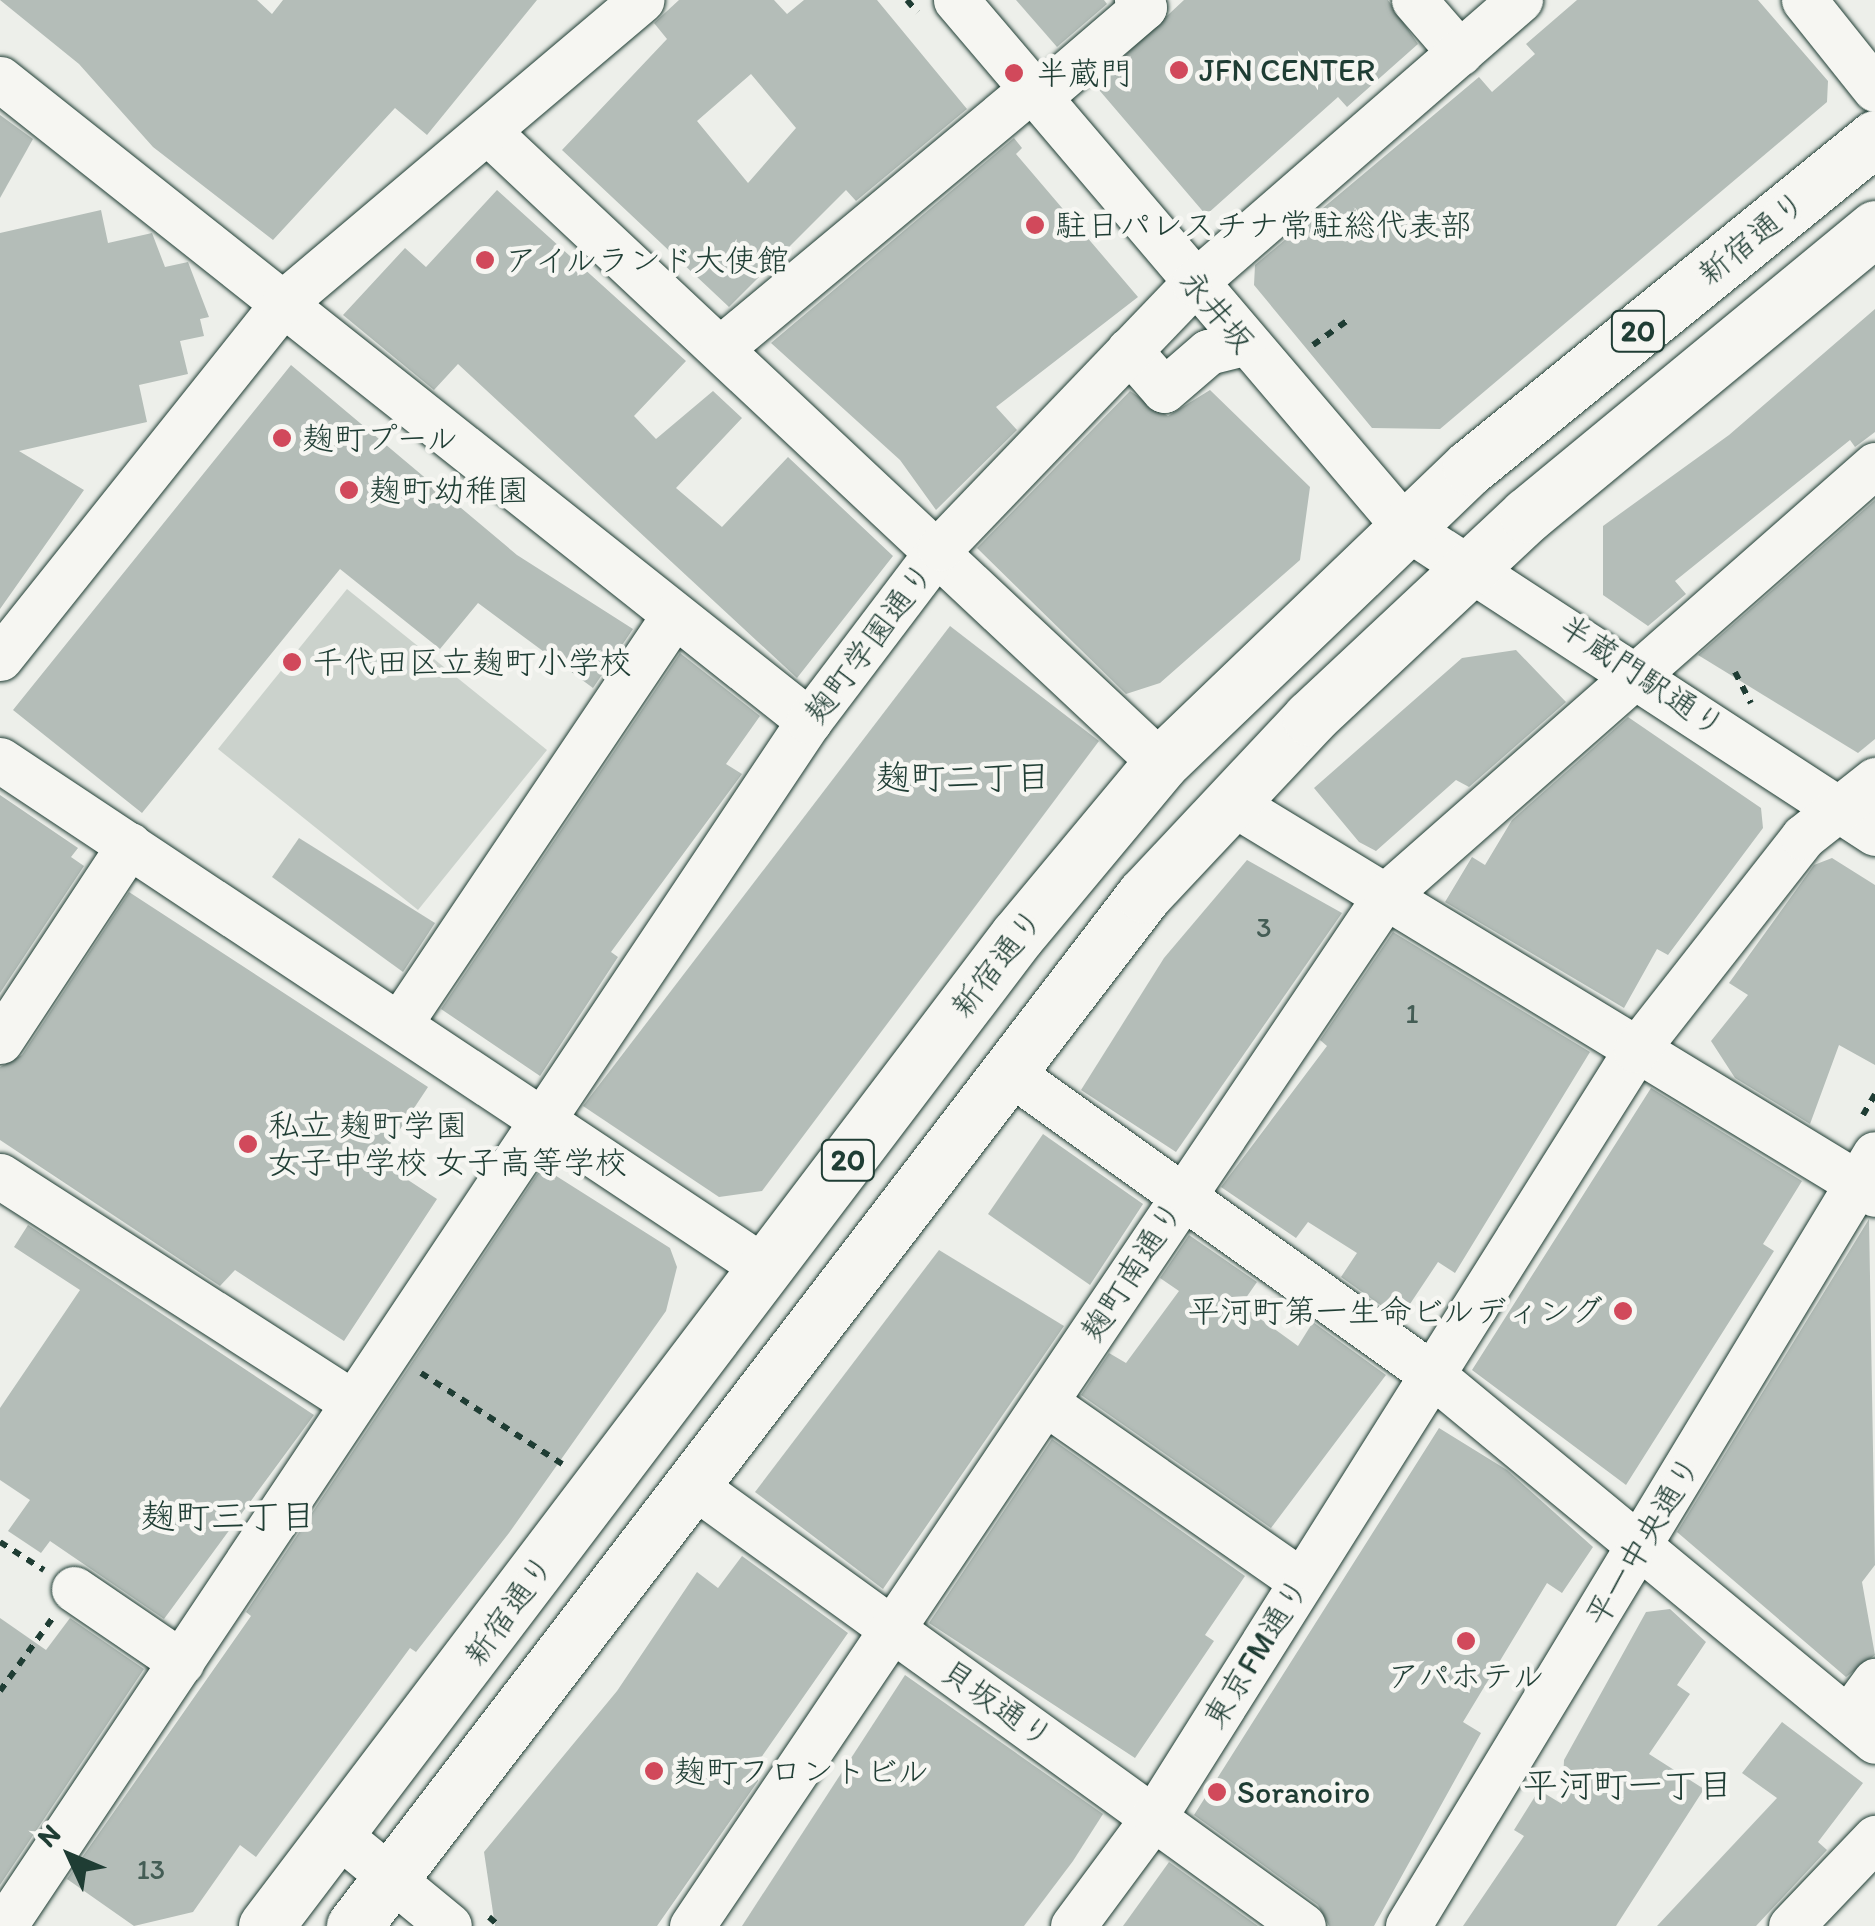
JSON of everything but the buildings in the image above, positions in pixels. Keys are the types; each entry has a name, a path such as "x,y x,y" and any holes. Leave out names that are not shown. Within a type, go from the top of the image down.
{"highway":[{"name":"新宿通り","path":"266,1926 340,1836 1017,936 1161,763 1404,526 1875,138"},
{"name":"新宿通り","path":"354,1926 1005,1069 1228,801 1472,566 1875,228"}],"street":[{"path":"0,658 284,302 641,0"},
{"name":"永井坂","path":"956,0 1243,342 1404,526"},
{"path":"722,348 1144,7 1137,0"},
{"path":"1414,0 1460,53"},
{"name":"麹町学園通り","path":"4,1926 809,721 940,548 1194,283 1520,0"},
{"path":"1804,0 1875,90"},
{"path":"0,79 809,721"},
{"path":"488,132 940,548 1161,763"},
{"path":"1130,350 1164,390 1208,352 1243,342"},
{"name":"麹町南通り","path":"692,1926 1386,895 1636,672 1872,472"},
{"name":"半蔵門駅通り","path":"1404,526 1636,672 1857,821"},
{"path":"400,1024 674,616"},
{"path":"0,760 766,1269"},
{"path":"1857,821 1875,780"},
{"path":"1228,801 1636,1050 1869,1177"},
{"name":"東京FM通り","path":"1072,1926 1154,1815 1636,1050 1804,837 1857,821"},
{"path":"0,1041 129,846"},
{"path":"1005,1069 1184,1192 1430,1373 1644,1541 1862,1730 1875,1680"},
{"path":"0,1176 352,1402"},
{"name":"平一中央通り","path":"1408,1926 1869,1177"},
{"path":"1046,1403 1302,1581"},
{"name":"貝坂通り","path":"690,1482 1303,1926"},
{"path":"74,1589 182,1662"},
{"path":"340,1836 449,1926"},
{"path":"1791,1926 1875,1838"}],"path":[{"path":"1313,345 1351,318"},
{"path":"1736,672 1747,689"},
{"path":"386,1351 564,1465"},
{"path":"0,1691 74,1589"}],"shaded area":[{"path":"347,589 547,750 418,910 218,749"}],"place":[{"name":"JFN CENTER","path":"1179,70"},
{"name":"半蔵門","path":"1014,73"},
{"name":"駐日パレスチナ常駐総代表部","path":"1035,225"},
{"name":"アイルランド大使館","path":"485,260"},
{"name":"麹町プール","path":"282,438"},
{"name":"麹町幼稚園","path":"349,490"},
{"name":"千代田区立麹町小学校","path":"292,662"},
{"name":"私立 麹町学園 女子中学校 女子高等学校","path":"248,1144"},
{"name":"平河町第一生命ビルディング","path":"1623,1311"},
{"name":"アパホテル","path":"1466,1641"},
{"name":"麹町フロントビル","path":"654,1771"},
{"name":"Soranoiro","path":"1217,1792"}],"district":[{"name":"麹町二丁目","path":"963,777"},
{"name":"麹町三丁目","path":"228,1516"},
{"name":"平河町一丁目","path":"1628,1785"}]}
